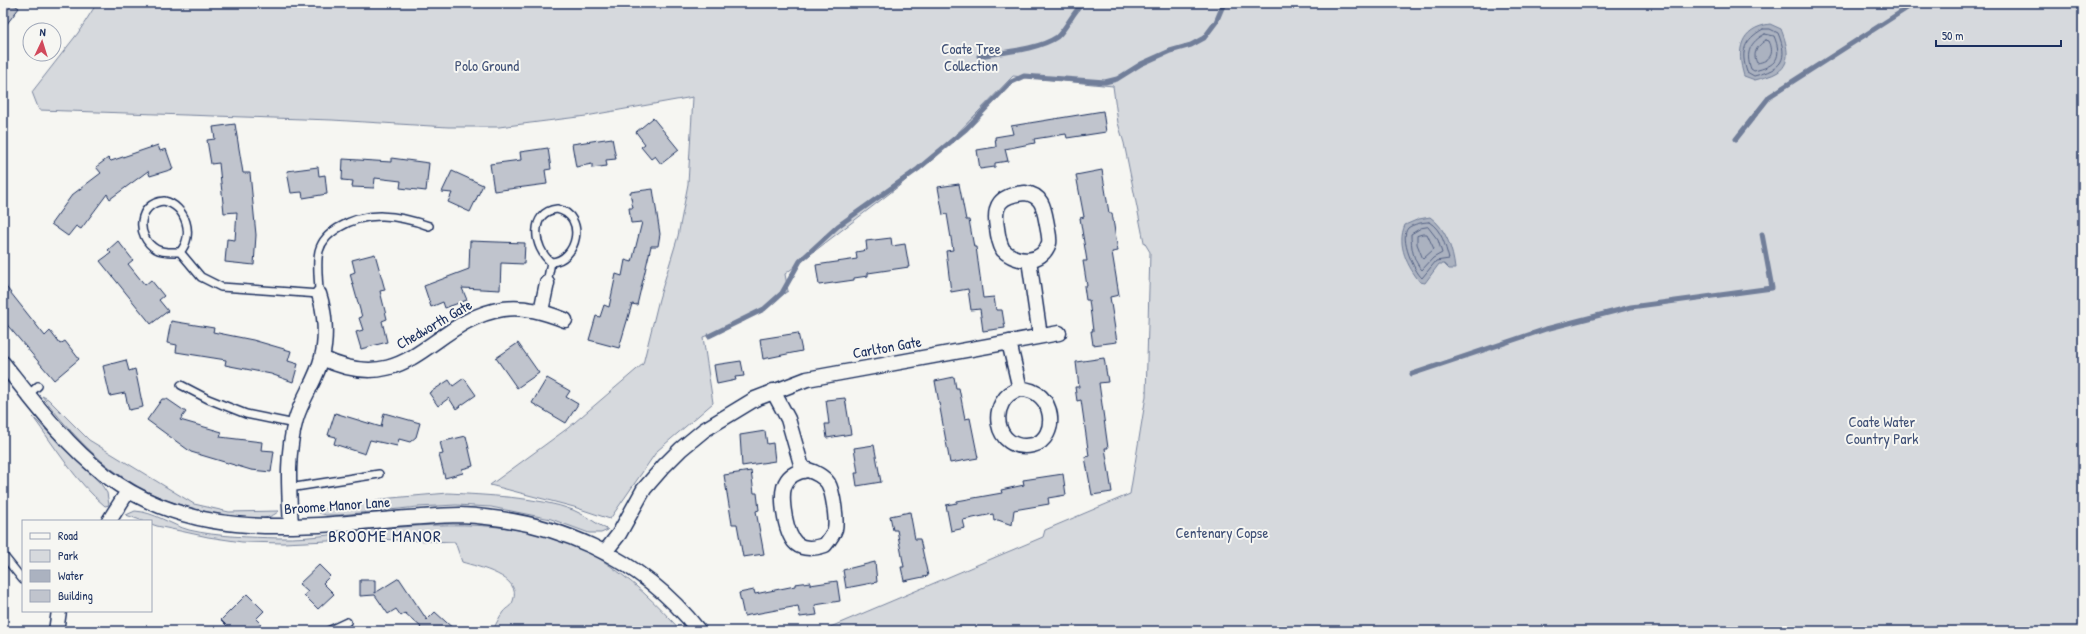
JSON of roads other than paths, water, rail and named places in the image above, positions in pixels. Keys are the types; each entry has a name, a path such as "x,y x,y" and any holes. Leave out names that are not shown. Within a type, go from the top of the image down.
{"street":[{"path":"1024,193 1035,195 1044,206 1049,239 1044,251 1037,258 1028,260 1015,258 1003,250 1000,245 995,214 999,203 1012,195 1024,193"},
{"path":"1028,260 1040,336"},
{"path":"541,311 547,283"},
{"path":"291,526 289,488 290,447 295,424 322,358 324,316 319,294"},
{"name":"Chedworth Gate","path":"322,358 337,365 358,370 389,367 413,359 465,323 486,314 512,308 541,311 565,320"},
{"name":"Carlton Gate","path":"605,552 619,534 644,489 681,449 730,413 773,391 807,379 1060,333"},
{"path":"1009,342 1020,389"},
{"name":"Broome Manor Lane","path":"3,363 33,390 65,438 84,457 128,491 168,511 188,517 242,526 291,526 432,516 489,516 541,526 571,536 605,552 634,569 668,596 699,631"},
{"path":"773,391 788,419 803,471"},
{"path":"803,471 812,471 820,476 828,483 831,489 835,516 835,529 829,540 820,546 801,547 793,542 788,533 781,498 782,490 791,478 803,471"},
{"path":"110,520 128,491"},
{"path":"56,631 59,612"}],"lane":[{"path":"180,252 185,246 187,233 185,220 179,208 172,203 164,201 154,202 148,206 142,219 145,236 149,243 156,249 169,252 180,252 201,277 221,287 251,290 300,291 319,294 319,251 325,239 340,227 362,217 374,215 400,218 429,226"},
{"path":"550,210 564,210 572,217 576,233 568,254 557,262 551,262 540,249 536,230 540,218 544,214 550,210"},
{"path":"547,283 551,262"},
{"path":"181,384 208,399 246,414 295,424"},
{"path":"289,488 379,474"},
{"path":"3,555 22,579"},
{"path":"328,631 347,622"}],"water":[{"path":"1770,24 1781,29 1787,52 1786,63 1778,72 1767,77 1755,80 1744,76 1740,57 1746,35 1760,26"},
{"path":"1430,217 1440,227 1448,240 1455,269 1449,269 1444,264 1439,264 1425,283 1420,282 1411,270 1405,255 1402,240 1405,225 1419,219"}],"waterway":[{"path":"979,56 1030,48 1057,37 1083,3"},
{"path":"709,336 764,309 782,293 800,261 838,226 918,169 966,129 1011,82 1024,76 1105,82 1117,79 1141,64 1170,51 1191,45 1204,38 1216,22 1224,3"},
{"path":"1736,139 1770,96 1915,3"},
{"path":"1412,374 1546,329 1631,307 1772,288 1762,234"}],"district":[{"name":"BROOME MANOR","path":"385,535"}],"park label":[{"name":"Coate Tree Collection","path":"971,56"},
{"name":"Polo Ground","path":"487,65"},
{"name":"Coate Water Country Park","path":"1882,430"},
{"name":"Centenary Copse","path":"1222,532"}]}
